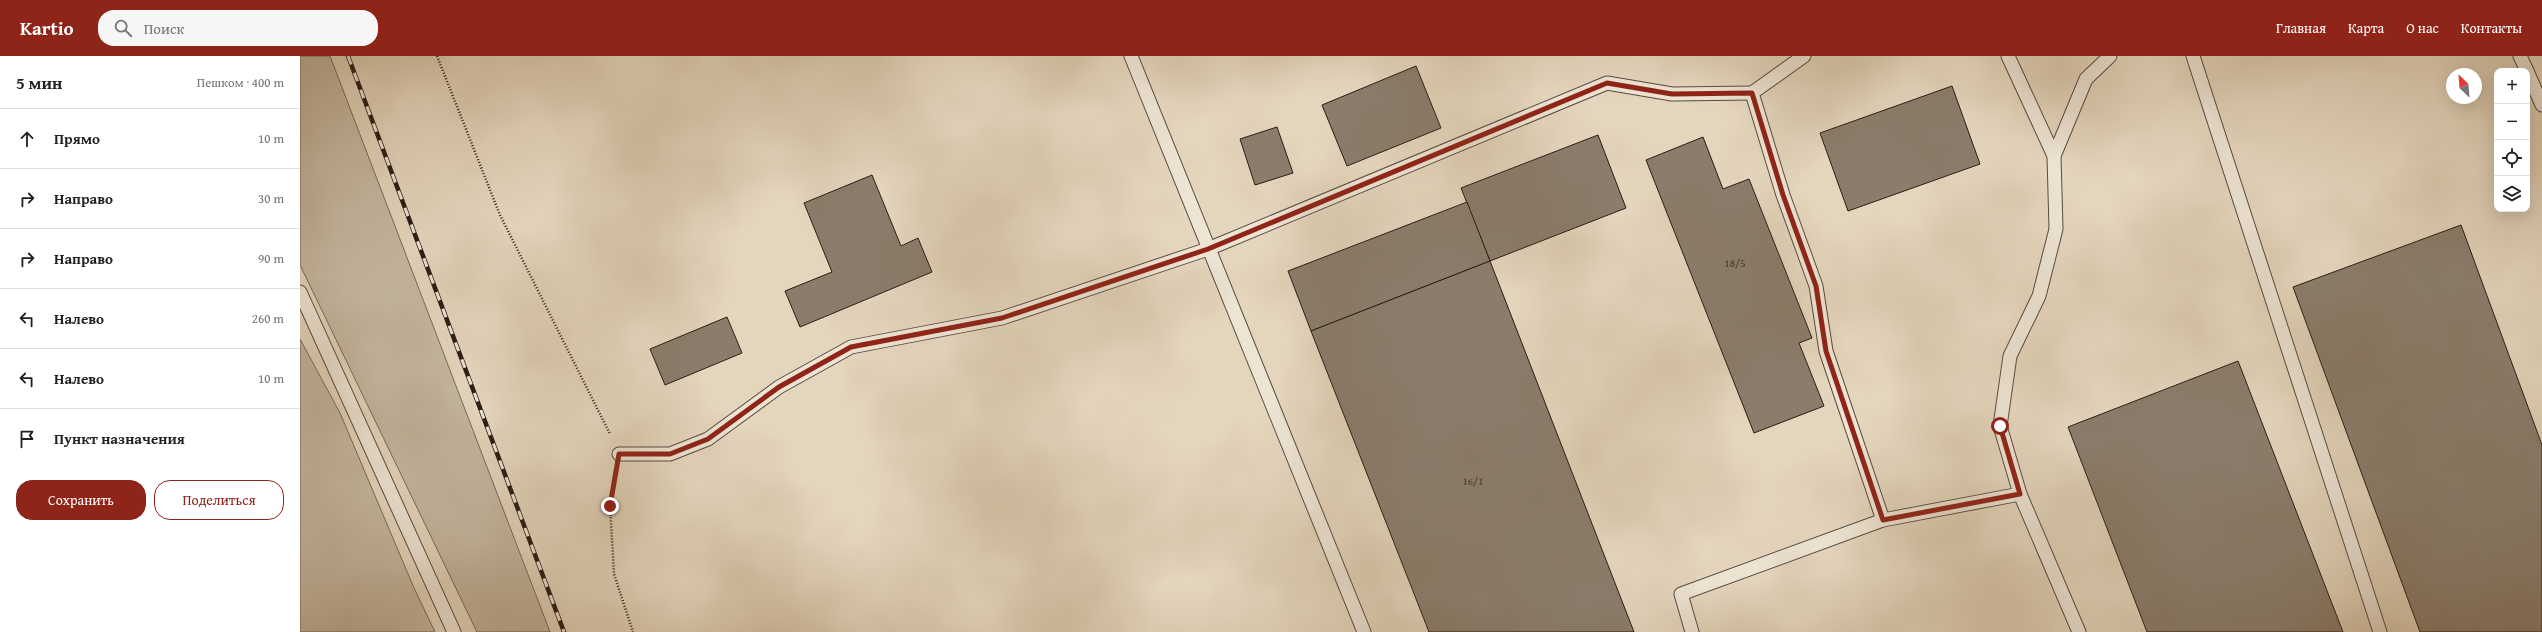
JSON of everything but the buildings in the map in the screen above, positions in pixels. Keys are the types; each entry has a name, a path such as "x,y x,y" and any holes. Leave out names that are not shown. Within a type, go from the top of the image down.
{"lane":[{"path":"1131,56 1364,632"},
{"path":"619,454 670,454 708,439 779,387 851,347 1002,318 1208,249 1607,83 1672,94 1752,93 1804,56"},
{"path":"2008,56 2054,156 2056,230 2039,296 2010,356 2000,426 2020,494 2079,632"},
{"path":"2054,156 2086,79 2110,56"},
{"path":"2193,56 2380,632"},
{"path":"2520,56 2526,68"},
{"path":"2530,78 2542,105"},
{"path":"1752,93 1783,195 1816,286 1826,351 1883,520"},
{"path":"300,292 454,632"},
{"path":"1692,632 1681,594 1883,520 2020,494"}],"path":[{"path":"437,56 500,215 588,387 619,454 610,506 614,574 633,632"}],"shaded area":[{"path":"300,56 330,56 550,632 477,632 300,265"},
{"path":"300,339 340,413 414,588 435,632 300,632"}],"railway":[{"path":"348,56 564,632"}],"route":[{"path":"610,506 619,454 670,454 708,439 779,387 851,347 1002,318 1208,249 1607,83 1672,94 1752,93 1783,195 1816,286 1826,351 1883,520 2020,494 2000,426"}]}
